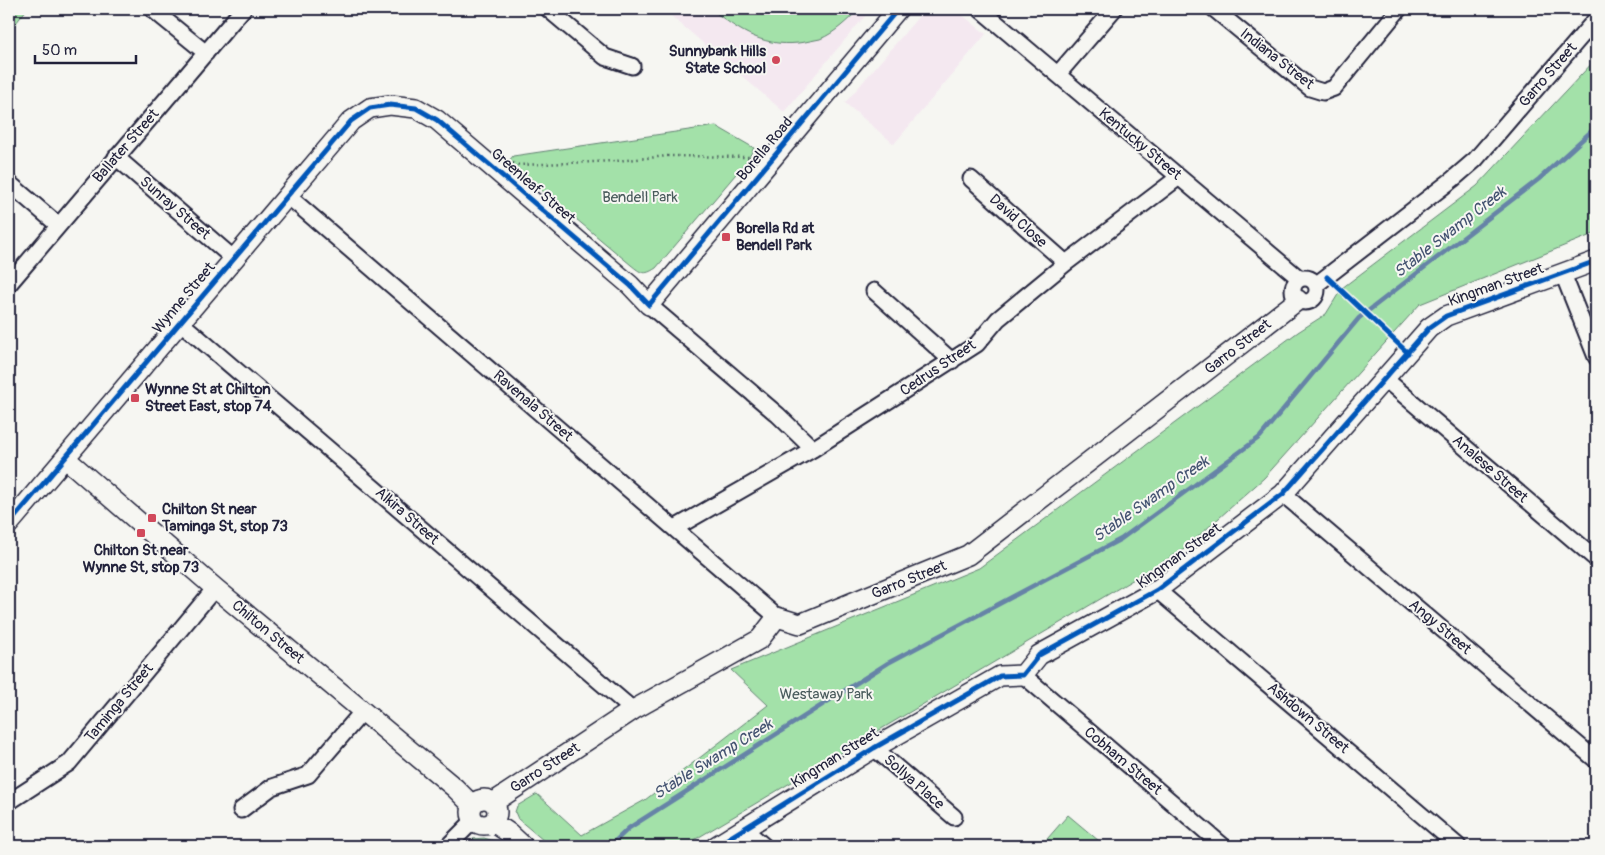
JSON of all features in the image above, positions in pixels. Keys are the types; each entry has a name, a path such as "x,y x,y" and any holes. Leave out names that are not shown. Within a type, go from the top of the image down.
{"street":[{"path":"152,9 206,53"},
{"name":"Ballater Street","path":"9,284 243,9"},
{"path":"548,9 604,57 632,66"},
{"name":"Borella Road","path":"649,305 898,9"},
{"name":"Kentucky Street","path":"980,9 1300,279"},
{"path":"1058,74 1114,9"},
{"name":"Indiana Street","path":"1214,9 1310,88 1323,92 1334,88 1399,9"},
{"name":"Garro Street","path":"1316,284 1475,160 1596,19"},
{"name":"Greenleaf Street","path":"390,105 416,108 437,120 630,285 649,305 778,415 813,448"},
{"name":"Wynne Street","path":"9,524 351,121 370,108 390,105"},
{"name":"Sunray Street","path":"116,157 234,258"},
{"name":"Cedrus Street","path":"675,528 813,448 977,344 998,319 1066,263 1179,177"},
{"name":"David Close","path":"971,180 1066,263"},
{"path":"9,183 58,225"},
{"name":"Ravenala Street","path":"288,196 777,617"},
{"name":"Kingman Street","path":"716,846 874,748 1000,676 1023,675 1039,655 1157,590 1283,494 1429,328 1446,316 1596,261"},
{"path":"1563,274 1596,357"},
{"path":"1310,278 1316,284 1318,292 1314,299 1306,302 1298,300 1293,287 1300,279 1310,278"},
{"path":"874,291 952,361"},
{"name":"Garro Street","path":"493,812 500,798 633,710 760,639 777,617 800,624 968,555 1298,300"},
{"name":"Alkira Street","path":"180,322 633,710"},
{"name":"Analese Street","path":"1384,378 1596,559"},
{"name":"Chilton Street","path":"65,458 215,588 456,788 473,812"},
{"name":"Angy Street","path":"1283,494 1596,760"},
{"name":"Taminga Street","path":"9,802 68,763 215,588"},
{"name":"Ashdown Street","path":"1157,590 1458,846"},
{"name":"Cobham Street","path":"1023,675 1224,846"},
{"path":"241,810 272,787 308,774 363,711"},
{"name":"Sollya Place","path":"874,748 954,816"},
{"path":"448,846 481,799 488,799 493,812 509,833 524,846"},
{"path":"744,829 764,846"}],"path":[{"path":"508,158 513,163 519,165 616,161 668,156 752,157"}],"shaded area":[{"name":"Sunnybank Hills State School","path":"663,9 871,9 784,112"},
{"path":"925,9 955,9 986,34 894,144 845,103"}],"green space":[{"path":"9,9 27,9 9,32"},
{"path":"711,9 859,9 841,26 826,36 820,39 791,44 766,41 754,37 732,25"},
{"name":"Westaway Park","path":"1596,59 1596,233 1420,304 1264,478 1183,550 684,846 550,846 518,819 515,812 517,806 537,794 582,835 645,800 768,705 731,670 979,568 1298,332 1326,314 1342,288 1477,186"},
{"name":"Bendell Park","path":"716,126 754,148 747,161 656,268 645,273 640,272 631,265 508,162 513,156"},
{"path":"1068,815 1105,846 1041,846"},
{"path":"484,838 494,841 500,846 467,846 473,839"}],"waterway":[{"name":"Stable Swamp Creek","path":"610,846 629,828 888,663 1121,539 1260,437 1359,318 1539,179 1596,127"}],"cycle path":[{"path":"9,524 351,121 370,108 390,105 416,108 437,120 630,285 649,305 898,9"},
{"path":"716,846 874,748 1000,676 1023,675 1039,655 1157,590 1283,494 1429,328 1446,316 1596,261"},
{"path":"1327,277 1408,353"}],"place":[{"name":"Sunnybank Hills State School","path":"776,60"},
{"name":"Borella Rd at Bendell Park","path":"726,237"},
{"name":"Wynne St at Chilton Street East, stop 74","path":"135,398"},
{"name":"Chilton St near Taminga St, stop 73","path":"152,518"},
{"name":"Chilton St near Wynne St, stop 73","path":"141,533"}]}
